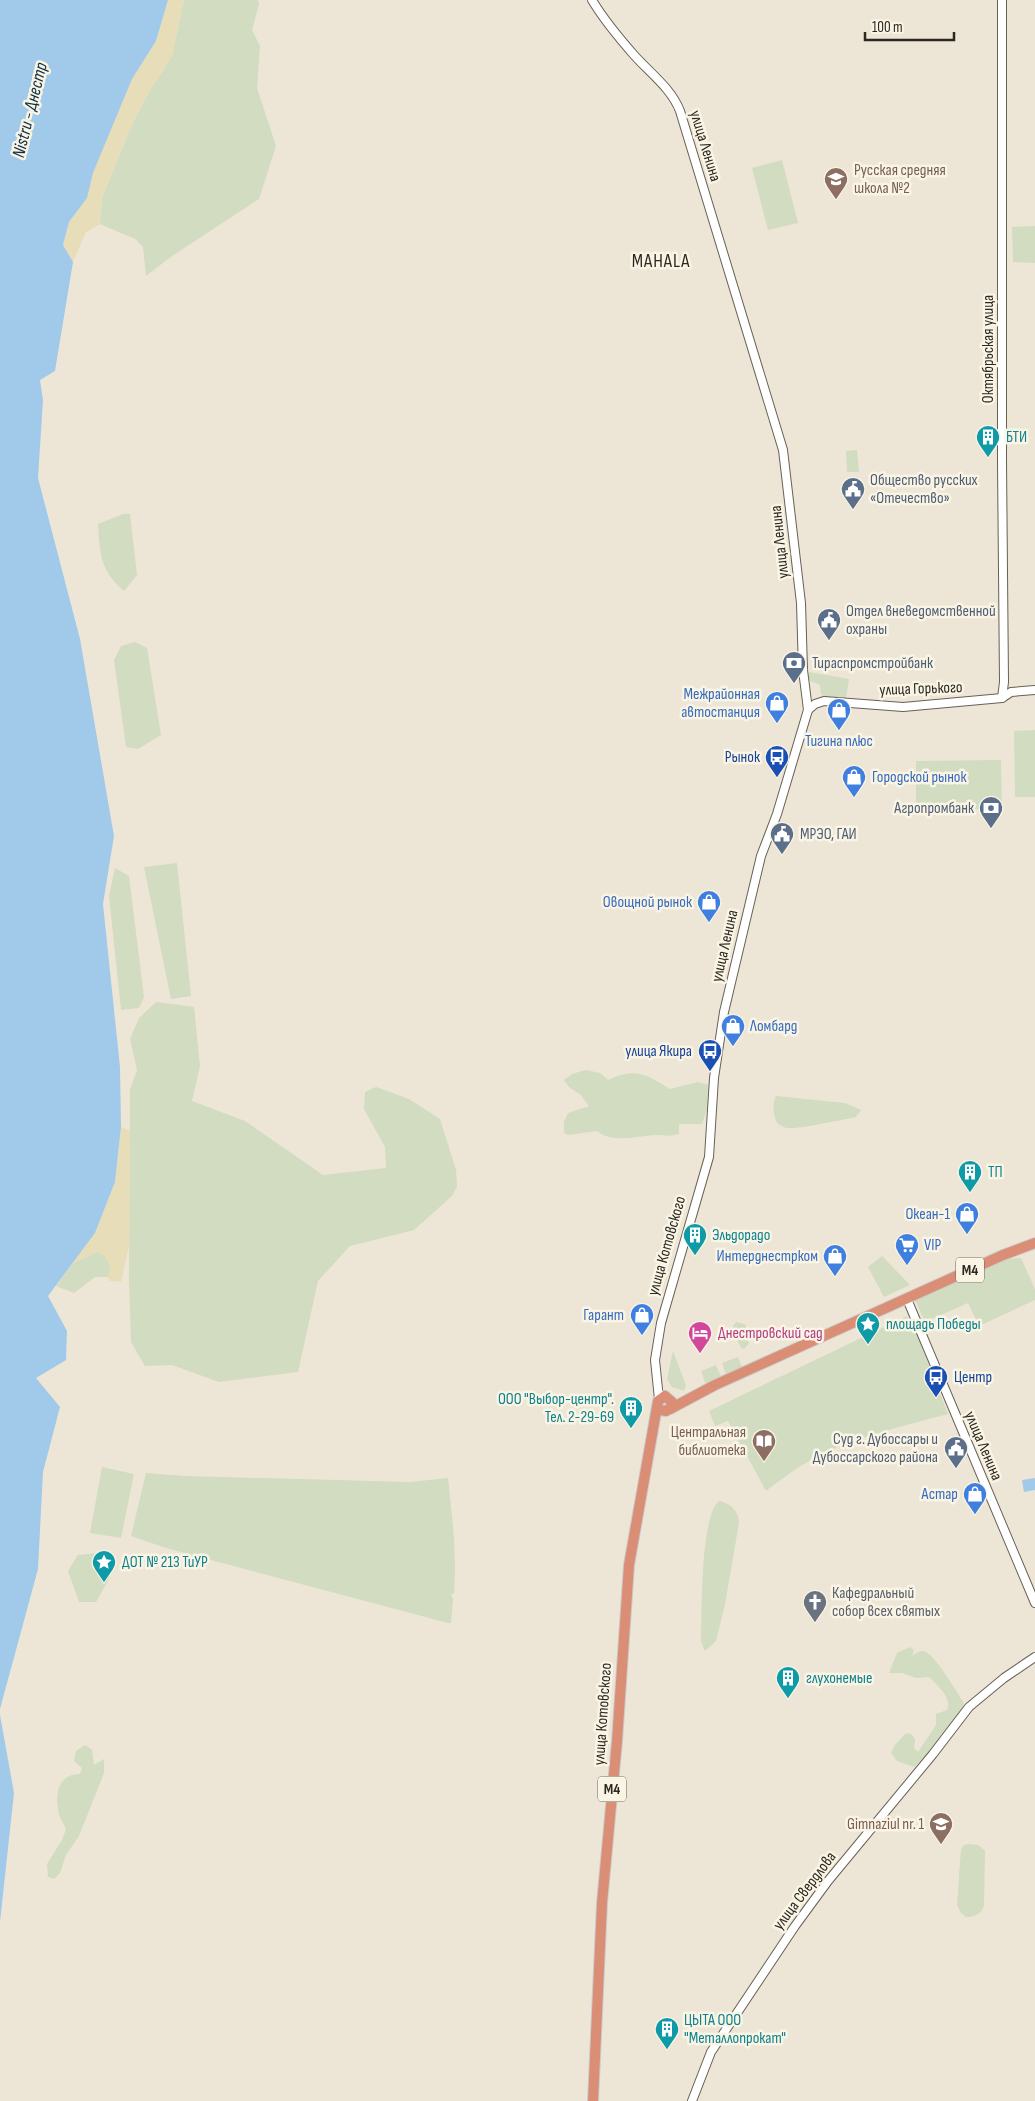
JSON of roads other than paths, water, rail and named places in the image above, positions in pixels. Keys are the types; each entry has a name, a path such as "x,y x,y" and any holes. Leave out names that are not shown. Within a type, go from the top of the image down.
{"highway":[{"name":"M4","path":"665,1403 684,1401 715,1385 1035,1242"},
{"name":"улица Котовского","path":"593,2101 602,1903 616,1751 629,1565 654,1420 665,1403"}],"street":[{"name":"улица Ленина","path":"592,0 629,49 666,88 676,101 680,111 783,450 801,603 804,693 808,710 777,814 761,856 732,973 714,1078 712,1115"},
{"name":"Октябрьская улица","path":"1002,0 1004,682 1002,698"},
{"name":"улица Горького","path":"808,710 814,704 824,701 904,707 1002,698 1011,692 1035,690"},
{"name":"улица Котовского","path":"665,1403 657,1385 655,1360 661,1323 709,1157 712,1115"},
{"name":"улица Ленина","path":"906,1299 1035,1603"},
{"name":"улица Свердлова","path":"692,2101 711,2052 795,1926 828,1881 933,1754 969,1707 1004,1678 1035,1656"}],"water":[{"name":"Nistru - Днестр","path":"0,0 168,0 156,41 132,79 93,173 87,198 69,222 63,245 73,262 55,371 40,380 43,400 38,478 80,639 114,836 103,904 120,1067 121,1127 115,1182 95,1233 48,1296 67,1331 66,1360 36,1378 60,1407 43,1472 38,1569 0,1709"},
{"path":"1035,1478 1035,1490 1024,1492 1022,1480"},
{"path":"0,1715 14,1793 0,1922"}],"place":[{"name":"Русская средняя школа №2","path":"836,200"},
{"name":"БТИ","path":"988,458"},
{"name":"Общество русских «Отечество»","path":"853,510"},
{"name":"Отдел вневедомственной охраны","path":"829,641"},
{"name":"Тираспромстройбанк","path":"794,684"},
{"name":"Межрайонная автостанция","path":"777,724"},
{"name":"Тигина плюс","path":"839,731"},
{"name":"Рынок","path":"777,778"},
{"name":"Городской рынок","path":"854,798"},
{"name":"Агропромбанк","path":"991,829"},
{"name":"МРЭО, ГАИ","path":"782,855"},
{"name":"Овощной рынок","path":"709,923"},
{"name":"Ломбард","path":"733,1047"},
{"name":"улица Якира","path":"710,1072"},
{"name":"ТП","path":"970,1193"},
{"name":"Океан-1","path":"967,1235"},
{"name":"Эльдорадо","path":"695,1256"},
{"name":"VIP","path":"907,1266"},
{"name":"Интерднестрком","path":"835,1277"},
{"name":"Гарант","path":"642,1336"},
{"name":"площадь Победы","path":"868,1345"},
{"name":"Днестровский сад","path":"700,1354"},
{"name":"Центр","path":"936,1398"},
{"name":"ООО \"Выбор-центр\". Тел. 2-29-69","path":"631,1429"},
{"name":"Центральная библиотека","path":"764,1462"},
{"name":"Суд г. Дубоссары и Дубоссарского района","path":"956,1469"},
{"name":"Астар","path":"975,1515"},
{"name":"ДОТ № 213 ТиУР","path":"104,1583"},
{"name":"Кафедральный собор всех святых","path":"815,1623"},
{"name":"глухонемые","path":"788,1699"},
{"name":"Gimnaziul nr. 1","path":"941,1845"},
{"name":"ЦЫТА ООО \"Металлопрокат\"","path":"667,2050"}],"district":[{"name":"MAHALA","path":"661,261"}]}
